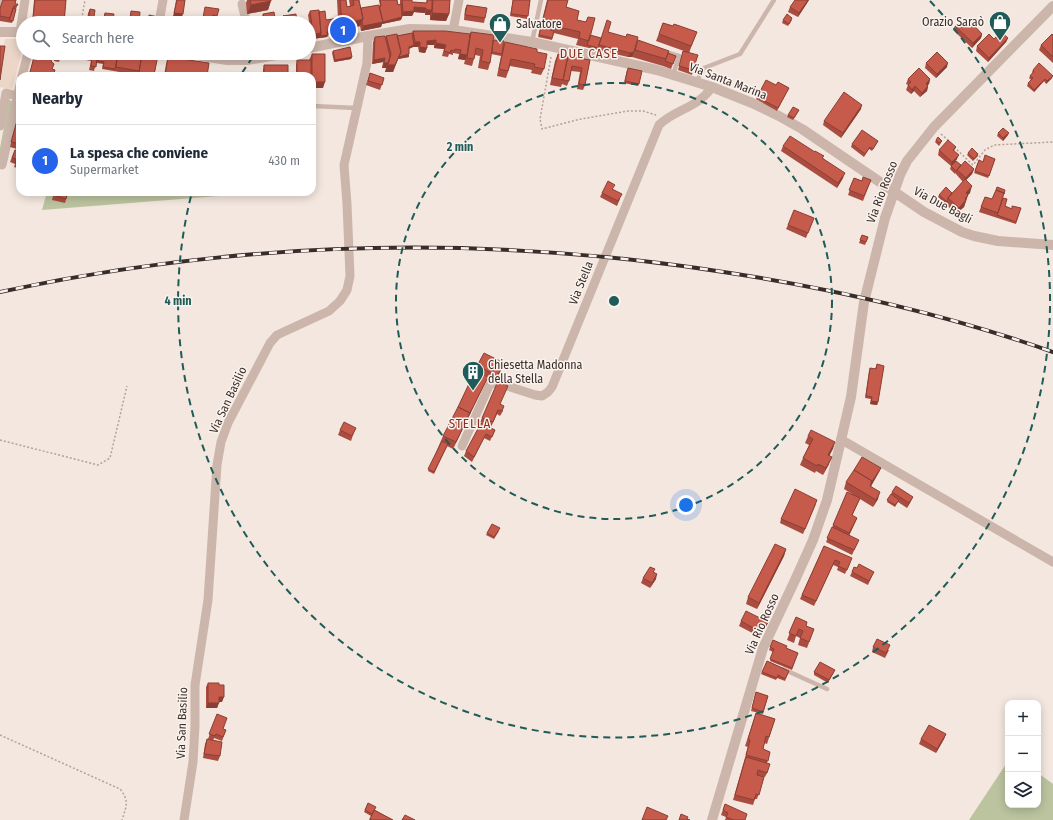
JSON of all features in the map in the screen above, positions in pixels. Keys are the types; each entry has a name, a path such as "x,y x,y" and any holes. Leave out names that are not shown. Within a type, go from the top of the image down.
{"street":[{"path":"23,16 25,0"},
{"path":"160,16 163,0"},
{"path":"453,30 459,0"},
{"path":"242,4 245,16"},
{"name":"Via Rio Rosso","path":"712,820 763,660 763,648 813,540 827,500 851,397 864,302 878,241 893,192 900,175 908,161 934,127 1053,6"},
{"name":"Via Santa Marina","path":"316,47 410,29 453,30 532,42 673,74 712,87 752,103 778,116 802,130 893,192"},
{"path":"0,32 16,32"},
{"name":"Via San Basilio","path":"184,820 193,762 195,685 208,600 217,465 221,442 228,423 270,343 277,335 329,311 340,301 347,290 350,276 344,165 367,63 368,36"},
{"path":"23,72 26,60"},
{"path":"666,118 684,110 705,97 712,87"},
{"path":"0,126 6,93 16,96"},
{"path":"0,164 2,165 16,101"},
{"name":"Via Stella","path":"462,446 490,384 498,383 542,396 552,387 659,125 666,118"},
{"name":"Via Due Bagli","path":"893,192 949,226 974,236 998,241 1053,245"},
{"path":"842,440 1053,562"}],"lane":[{"path":"532,42 541,0"},
{"path":"696,82 704,68 740,54 774,0"},
{"path":"660,50 679,56 673,74"},
{"path":"316,106 357,108"},
{"path":"779,667 827,689"}],"path":[{"path":"82,16 85,0"},
{"path":"553,47 540,119 542,129 581,119 628,111 643,111 666,118"},
{"path":"934,127 972,165 984,150 994,145 1053,142"},
{"path":"0,440 98,465 110,458 127,386"},
{"path":"0,735 120,789 124,794 127,804 122,820"}],"green space":[{"path":"9,100 12,101 0,161 0,148"},
{"path":"46,196 219,196 42,210"},
{"path":"1005,766 1005,808 1041,808 1041,775 1053,784 1053,820 969,820"}],"shaded area":[{"path":"5,39 16,39 16,60 20,60 12,89 0,87"}],"building":[{"path":"3,0 16,0 15,4 18,4 17,6 14,6 10,18 0,16 0,8"},
{"path":"35,0 66,0 65,16 33,16"},
{"path":"177,0 185,0 183,14 174,13"},
{"path":"250,0 271,0 271,1 251,5"},
{"path":"340,0 346,0 347,7 354,5 353,0 359,0 363,19 342,25"},
{"path":"380,0 397,0 398,5 401,4 402,17 383,22 379,7 381,6"},
{"path":"402,0 427,3 427,0 432,0 432,10 414,7 414,11 403,12"},
{"path":"433,0 450,0 449,14 432,13"},
{"path":"513,0 530,0 528,16 511,14"},
{"path":"548,0 568,0 566,7 579,11 577,20 586,22 588,17 595,18 589,41 579,38 580,32 542,23"},
{"path":"795,0 808,0 799,13 790,7"},
{"path":"379,5 383,22 363,26 361,8"},
{"path":"467,5 487,8 485,18 465,15"},
{"path":"205,7 219,9 217,16 203,16"},
{"path":"13,8 16,9 13,21 9,20"},
{"path":"90,9 95,10 94,16 89,16"},
{"path":"319,10 321,33 316,34 316,16 311,16 310,11"},
{"path":"131,11 140,12 140,16 131,16"},
{"path":"325,11 326,20 339,18 340,30 327,32 328,35 321,36 319,12"},
{"path":"274,12 275,16 263,16 263,14"},
{"path":"105,13 114,14 114,16 104,16"},
{"path":"296,14 296,16 283,16"},
{"path":"787,14 792,18 789,24 783,20"},
{"path":"607,20 611,22 608,32 626,37 627,34 638,37 634,52 630,53 599,45"},
{"path":"970,21 982,34 973,43 955,26"},
{"path":"663,23 673,26 674,24 697,32 691,46 659,34"},
{"path":"541,27 554,31 552,38 539,35"},
{"path":"413,31 445,31 470,34 467,55 460,54 461,50 451,50 450,53 444,51 446,45 436,43 436,40 427,41 427,48 420,47 420,42 415,42"},
{"path":"471,32 494,35 490,63 481,61 483,50 476,48 474,59 467,58"},
{"path":"1001,32 1008,38 989,58 977,46 989,34 994,39"},
{"path":"412,33 414,45 409,47 409,54 399,57 401,52 397,36"},
{"path":"397,34 401,52 395,65 388,65 391,54 386,36"},
{"path":"1052,34 1053,35 1053,57 1041,45"},
{"path":"590,35 601,38 598,48 587,45"},
{"path":"385,36 390,56 388,63 384,63 385,58 374,60 375,37"},
{"path":"493,40 504,41 502,54 492,52"},
{"path":"638,40 669,51 666,59 635,50"},
{"path":"505,42 537,49 537,52 547,54 544,69 534,67 535,64 511,59 508,71 499,69"},
{"path":"0,46 5,46 0,80"},
{"path":"350,47 352,57 335,60 333,51"},
{"path":"683,51 698,55 693,70 679,66"},
{"path":"937,52 948,63 937,74 926,63"},
{"path":"668,53 676,56 673,64 665,61"},
{"path":"316,54 325,54 325,82 316,82 316,72 312,72 312,60 316,60"},
{"path":"558,54 568,56 563,80 552,78"},
{"path":"568,56 590,60 585,85 579,84 582,68 572,66 569,81 563,80"},
{"path":"33,60 52,60 54,64 52,69 55,70 54,72 30,72"},
{"path":"92,60 97,60 96,67 91,66"},
{"path":"117,60 115,69 103,67 104,62 98,61"},
{"path":"117,60 141,60 139,71 116,67"},
{"path":"141,60 157,60 155,72 139,72"},
{"path":"168,60 188,60 209,63 208,72 166,72"},
{"path":"297,60 311,60 311,72 297,72"},
{"path":"1039,63 1053,76 1047,81 1045,79 1034,90 1028,83 1033,78 1030,76"},
{"path":"264,65 288,65 288,72 264,72"},
{"path":"628,68 642,71 639,84 625,81"},
{"path":"919,68 930,79 926,84 928,86 922,93 915,86 912,90 908,85 911,82 908,79"},
{"path":"370,73 384,78 382,85 368,81"},
{"path":"766,80 776,85 778,82 789,88 778,108 757,97"},
{"path":"844,92 862,105 843,133 824,121"},
{"path":"793,107 799,110 794,118 788,115"},
{"path":"16,124 16,143 11,142"},
{"path":"1003,128 1009,133 1003,138 998,133"},
{"path":"862,130 878,141 873,149 870,147 865,154 852,144"},
{"path":"790,136 824,156 822,158 845,173 838,183 783,146"},
{"path":"938,137 942,141 939,143 936,140"},
{"path":"948,140 956,147 953,150 959,155 952,162 939,150"},
{"path":"972,148 978,154 974,159 968,153"},
{"path":"16,150 16,159 12,158"},
{"path":"985,155 995,159 989,176 975,171 979,160 983,162"},
{"path":"956,161 961,165 956,171 951,166"},
{"path":"965,161 974,169 966,178 957,170"},
{"path":"863,177 871,180 864,196 849,190 854,178 862,181"},
{"path":"965,179 972,186 966,193 968,195 965,199 966,200 959,208 948,198"},
{"path":"608,181 615,185 612,189 622,194 618,201 602,193"},
{"path":"946,187 952,193 947,202 939,195"},
{"path":"997,187 1005,190 1004,194 996,190"},
{"path":"996,190 1004,193 998,213 981,207 985,197 992,199"},
{"path":"57,196 67,196 66,199"},
{"path":"1003,198 1007,199 1005,206 1012,209 1012,206 1021,208 1016,222 997,215"},
{"path":"794,210 814,218 808,233 788,225"},
{"path":"862,235 868,237 866,242 860,240"},
{"path":"484,353 504,363 497,376 477,366"},
{"path":"877,364 884,366 878,402 871,401 872,397 866,396 870,368 876,369"},
{"path":"475,371 488,377 470,413 458,407"},
{"path":"498,381 508,386 500,404 504,406 502,411 498,410 493,422 482,418"},
{"path":"458,407 470,413 456,442 443,436"},
{"path":"344,422 356,428 352,436 340,430"},
{"path":"481,423 495,430 492,437 486,434 474,457 466,451"},
{"path":"811,430 835,442 828,455 832,457 826,468 818,464 817,466 803,458 813,439 808,436"},
{"path":"442,441 448,444 434,472 428,469"},
{"path":"862,457 881,468 871,483 872,481 854,470"},
{"path":"854,470 872,481 870,486 880,492 876,500 846,482"},
{"path":"896,486 913,497 909,503 892,492"},
{"path":"795,489 817,500 805,529 781,519"},
{"path":"847,492 860,498 852,515 857,518 849,533 833,525"},
{"path":"891,494 899,500 895,505 887,500"},
{"path":"492,524 500,528 494,537 487,533"},
{"path":"832,527 859,540 854,550 827,538"},
{"path":"775,544 786,549 759,603 748,597"},
{"path":"824,546 852,558 847,570 838,566 840,562 835,560 816,601 802,595"},
{"path":"859,564 874,572 869,581 852,572 854,567 857,568"},
{"path":"650,567 655,569 653,572 657,574 652,583 643,578"},
{"path":"746,611 768,622 762,633 741,621"},
{"path":"796,617 807,622 806,626 814,629 809,642 800,638 803,631 799,629 796,636 789,633"},
{"path":"877,639 890,645 886,653 873,647"},
{"path":"773,640 798,653 792,668 770,659 774,649 770,647"},
{"path":"767,661 789,671 785,679 778,675 777,678 762,672"},
{"path":"820,662 835,670 829,680 814,672"},
{"path":"208,683 219,683 219,685 224,685 224,697 219,697 219,703 208,703"},
{"path":"756,692 768,696 763,712 752,708"},
{"path":"756,713 775,719 769,737 766,736 763,749 770,752 768,761 746,755 750,740 748,739"},
{"path":"217,714 227,718 223,729 226,730 223,737 216,734 215,736 209,734"},
{"path":"929,725 946,734 937,749 921,739"},
{"path":"207,739 222,742 220,756 204,754"},
{"path":"746,757 770,764 767,773 758,770 757,775 764,777 759,795 756,794 754,800 735,795"},
{"path":"368,803 376,807 372,814 365,810"},
{"path":"725,804 747,814 745,820 734,820 726,817 728,813 723,810"},
{"path":"647,807 668,816 666,820 642,820"},
{"path":"374,810 393,820 371,820 370,819"},
{"path":"681,814 688,817 687,819 690,820 679,820"},
{"path":"405,815 415,820 402,820"}],"railway":[{"path":"0,292 91,275 181,262 273,253 364,248 455,248 547,252 638,260 730,273 812,287 934,315 974,326 1053,352"}],"place":[{"name":"La spesa che conviene","path":"343,30"},
{"name":"Orazio Saraò","path":"1000,42"},
{"name":"Salvatore","path":"500,44"},
{"name":"Chiesetta Madonna della Stella","path":"473,392"}],"district":[{"name":"DUE CASE","path":"589,53"},
{"name":"STELLA","path":"470,423"}]}
